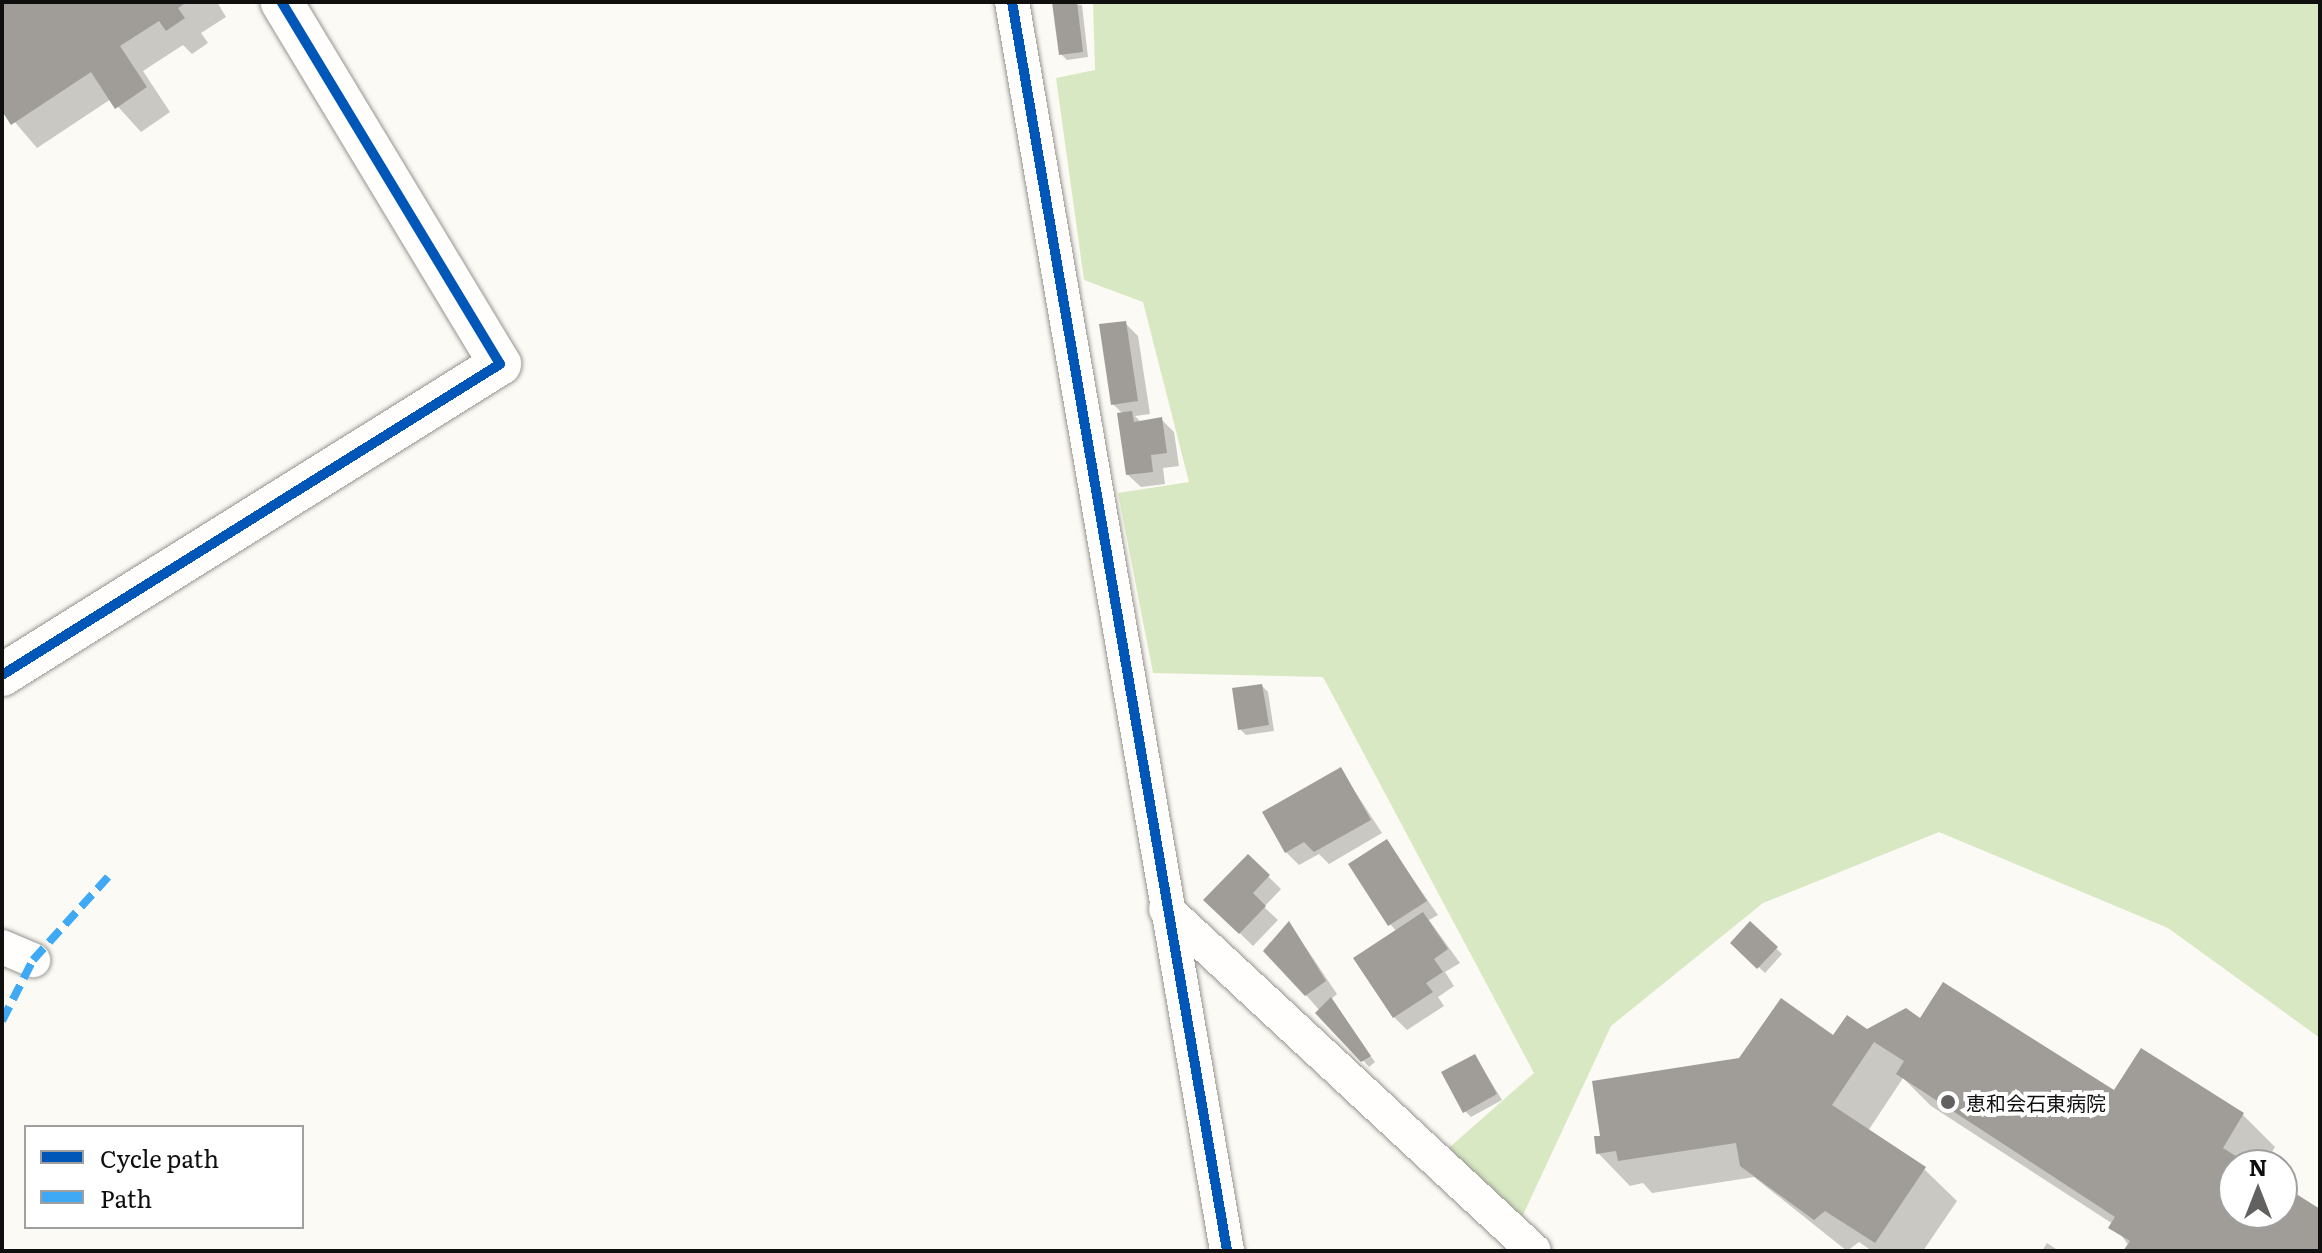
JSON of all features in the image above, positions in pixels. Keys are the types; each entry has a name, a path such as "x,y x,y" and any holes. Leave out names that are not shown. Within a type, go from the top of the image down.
{"street":[{"path":"2,675 500,364 282,2"},
{"path":"1012,2 1227,1251"},
{"path":"1166,909 1534,1251"},
{"path":"2,947 33,960"}],"green space":[{"path":"1093,2 2320,2 2320,1038 2168,928 1939,832 1763,903 1611,1026 1522,1217 1442,1154 1534,1073 1323,677 1153,673 1118,493 1189,482 1143,302 1084,280 1056,78 1095,70"}],"building":[{"path":"2,2 187,2 178,8 185,18 166,31 159,21 120,46 147,87 115,109 91,72 11,125 2,111"},
{"path":"1052,2 1077,2 1083,52 1059,55"},
{"path":"1126,321 1138,401 1111,405 1099,324"},
{"path":"1132,411 1134,422 1162,417 1167,453 1151,455 1153,472 1126,475 1117,413"},
{"path":"1262,684 1269,725 1238,730 1232,688"},
{"path":"1341,767 1371,820 1314,852 1304,842 1285,853 1262,812"},
{"path":"1387,839 1427,901 1388,926 1348,864"},
{"path":"1248,854 1270,875 1253,893 1266,906 1239,934 1203,900"},
{"path":"1423,912 1448,949 1434,959 1443,972 1426,983 1433,992 1393,1018 1353,958"},
{"path":"1289,921 1326,981 1305,996 1263,951"},
{"path":"1750,921 1778,947 1757,969 1730,943"},
{"path":"1943,982 2114,1090 2141,1048 2244,1113 2225,1149 2218,1149 2218,1229 2298,1229 2298,1195 2320,1209 2320,1251 2123,1251 2130,1241 2108,1228 2115,1217 1896,1074 1904,1061 1874,1042 1832,1105 1926,1167 1875,1243 1825,1211 1814,1220 1740,1166 1736,1143 1618,1161 1616,1151 1596,1154 1594,1136 1600,1136 1592,1081 1739,1058 1781,998 1833,1035 1847,1015 1867,1029 1906,1008 1920,1018"},
{"path":"1331,997 1371,1056 1361,1062 1315,1013"},
{"path":"1475,1054 1497,1094 1463,1113 1441,1072"}],"marked path":[{"path":"2,1021 33,960 108,877"}],"cycle path":[{"path":"2,675 500,364 282,2"},
{"path":"1012,2 1227,1251"}],"place":[{"name":"恵和会石東病院","path":"1948,1102"}]}
